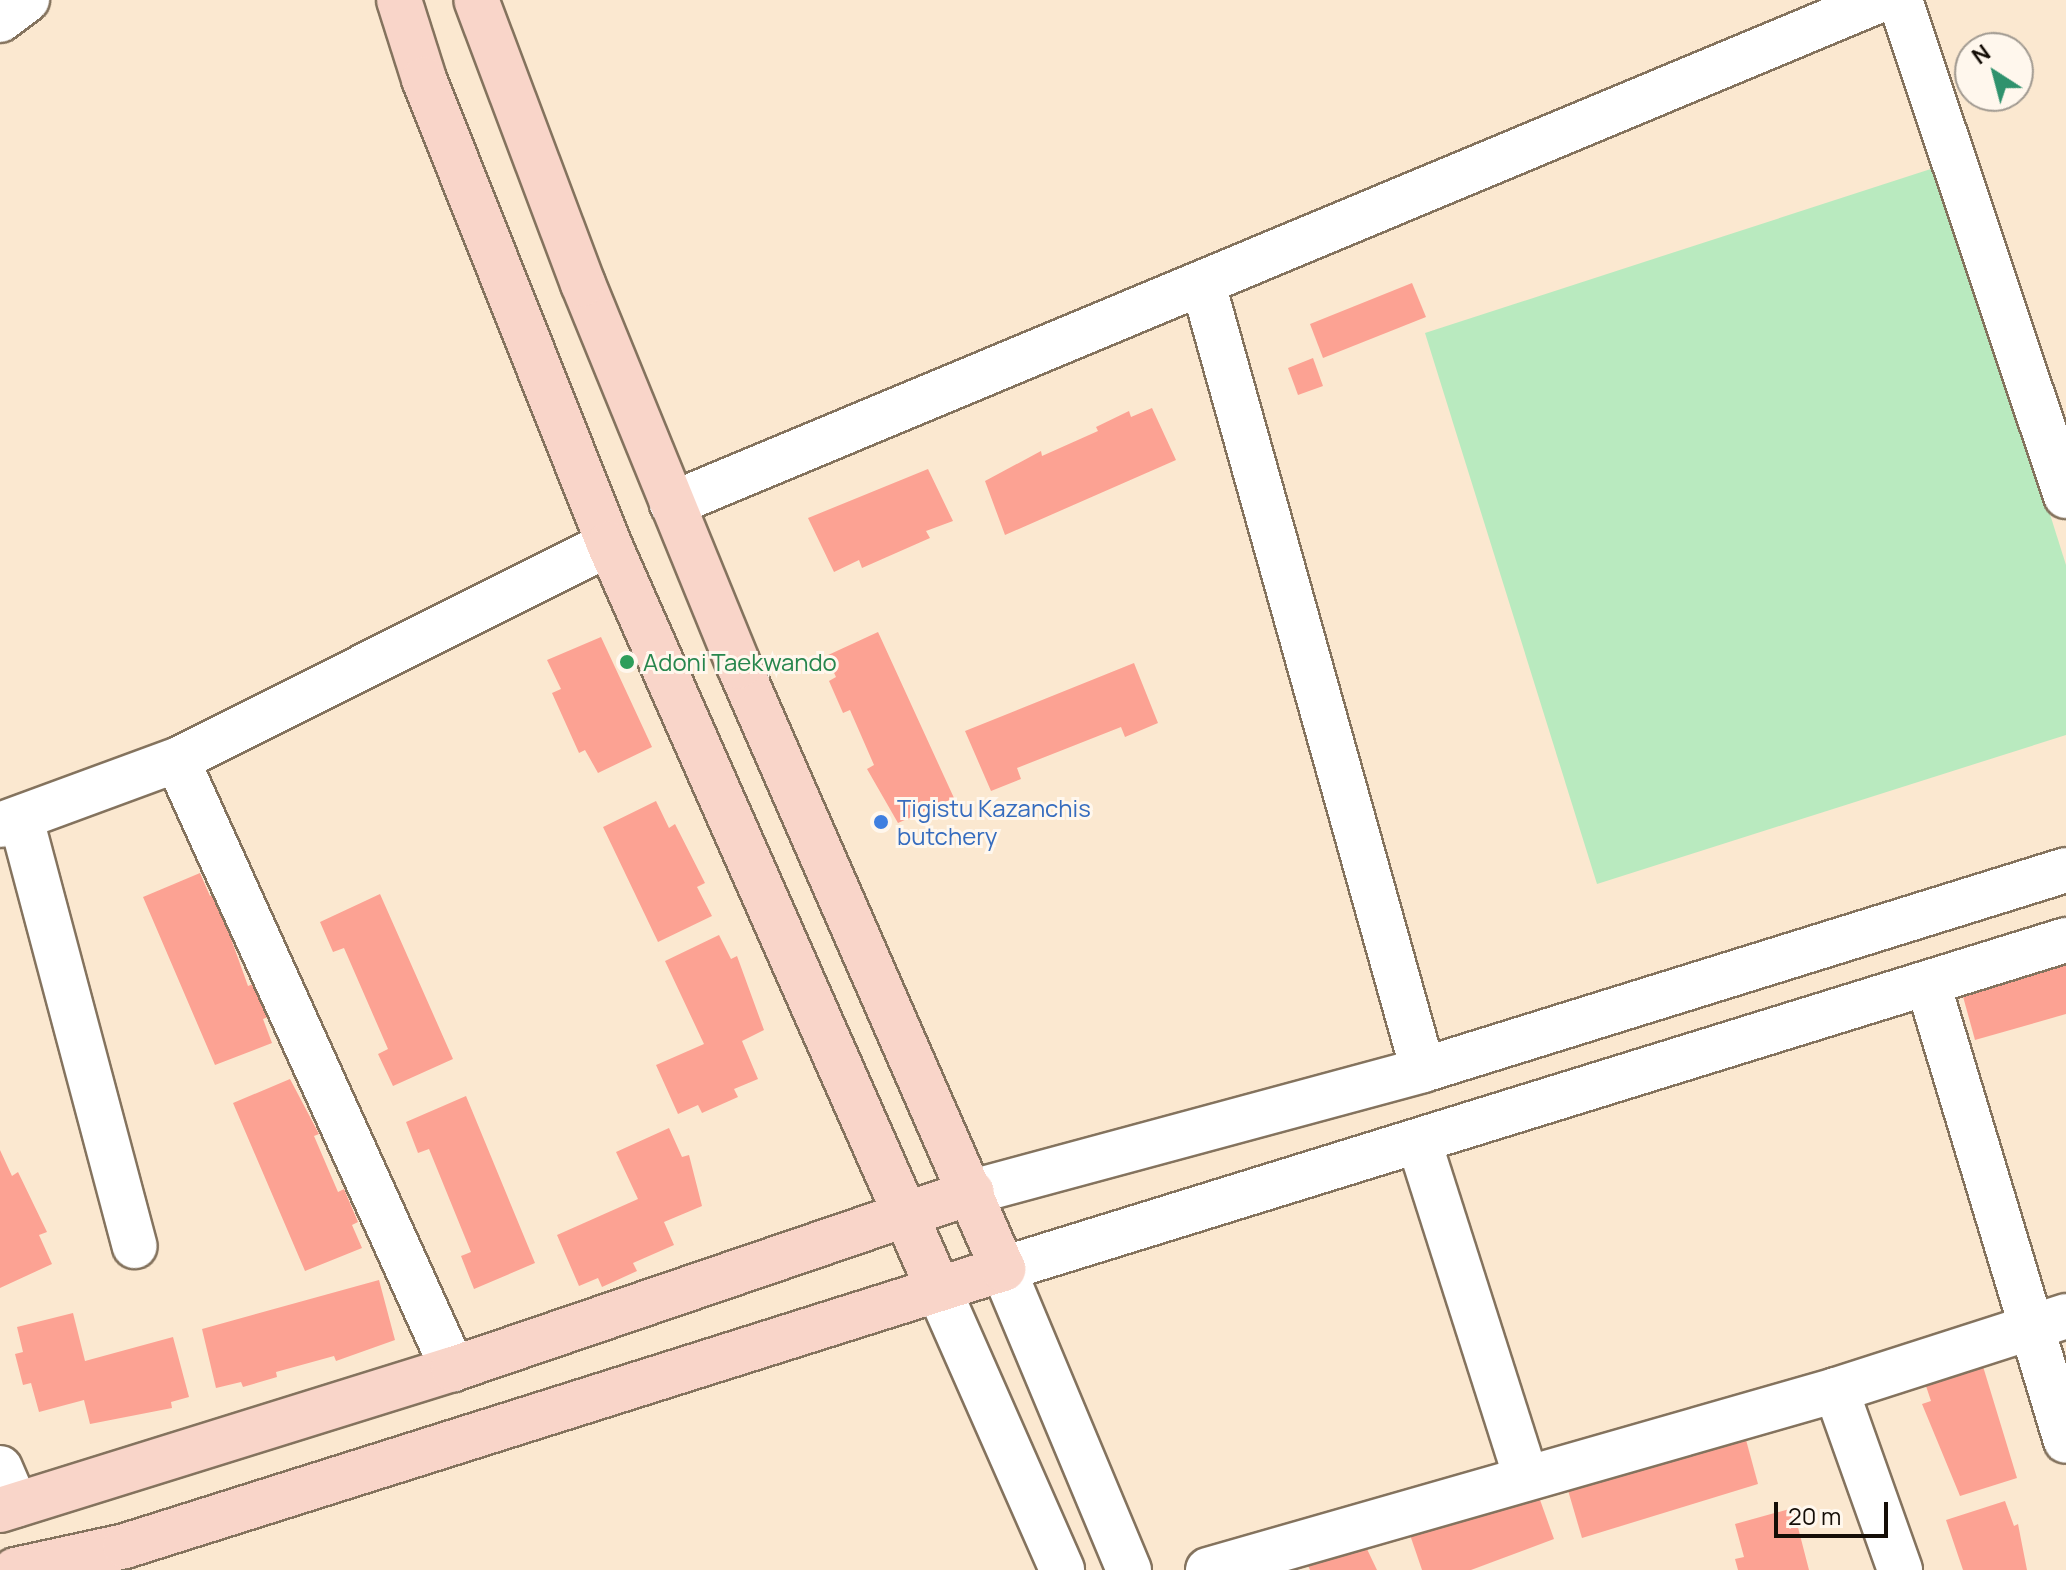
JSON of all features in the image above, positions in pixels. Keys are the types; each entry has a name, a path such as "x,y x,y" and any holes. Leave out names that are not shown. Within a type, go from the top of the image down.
{"main road":[{"path":"399,0 424,79 609,544 937,1286"},
{"path":"15,1570 125,1546 937,1286 1003,1269 672,504 476,0"},
{"path":"5,1494 453,1369 904,1211 972,1192"}],"street":[{"path":"0,20 27,0"},
{"path":"672,504 1880,0"},
{"path":"1900,0 2066,496"},
{"path":"1203,284 1423,1070"},
{"path":"135,1246 10,822 177,760 609,544"},
{"path":"177,760 453,1369"},
{"path":"972,1192 1423,1070 2066,870"},
{"path":"1129,1570 1003,1269 2066,940"},
{"path":"1928,984 2049,1321 2066,1441"},
{"path":"1419,1142 1525,1475"},
{"path":"937,1286 1062,1570"},
{"path":"1208,1570 1525,1475 1836,1390 2049,1321"},
{"path":"1836,1390 1900,1570"}],"green space":[{"path":"1940,166 2066,565 2066,735 1597,884 1425,333"}],"building":[{"path":"1412,283 1426,317 1323,358 1310,324"},
{"path":"1313,358 1323,386 1298,395 1288,368"},
{"path":"1152,408 1176,460 1005,535 985,481 1041,451 1042,456 1098,431 1096,427 1129,411 1131,417"},
{"path":"928,469 953,521 926,531 930,538 862,568 859,560 834,572 808,518"},
{"path":"878,632 954,798 898,823 867,769 874,765 850,710 843,713 829,681 836,677 826,656"},
{"path":"601,637 652,747 598,773 585,750 579,753 552,693 561,689 547,660"},
{"path":"1134,663 1158,723 1125,737 1121,727 1017,768 1021,779 991,791 965,731"},
{"path":"656,801 669,828 675,824 705,883 697,887 712,916 658,942 603,827"},
{"path":"200,873 210,896 215,894 248,986 253,984 268,1017 263,1019 272,1043 215,1065 143,897"},
{"path":"380,894 453,1059 393,1086 378,1054 388,1049 344,948 333,952 320,922"},
{"path":"719,935 731,959 737,956 764,1030 742,1041 758,1079 734,1089 738,1097 702,1113 698,1105 678,1114 656,1065 704,1044 665,961"},
{"path":"2066,950 2066,1014 1975,1040 1959,982"},
{"path":"290,1079 319,1134 314,1136 338,1192 344,1189 358,1222 352,1225 362,1248 305,1271 233,1103"},
{"path":"466,1096 535,1263 474,1289 461,1256 471,1252 429,1149 418,1153 406,1122"},
{"path":"669,1128 682,1157 689,1155 702,1206 664,1222 674,1245 633,1263 637,1271 602,1287 598,1278 579,1286 557,1235 638,1199 616,1152"},
{"path":"0,1150 12,1176 18,1172 47,1232 39,1235 52,1264 0,1288"},
{"path":"379,1280 395,1340 336,1361 334,1356 276,1372 277,1377 243,1387 241,1382 216,1388 202,1329"},
{"path":"73,1313 85,1361 173,1337 189,1397 171,1402 172,1408 90,1424 84,1400 39,1412 31,1383 23,1385 15,1354 23,1352 17,1327"},
{"path":"1978,1350 2017,1478 1960,1496 1922,1404 1931,1401 1920,1368"},
{"path":"1742,1425 1758,1484 1582,1538 1565,1480"},
{"path":"1534,1483 1554,1539 1471,1570 1422,1570 1408,1529"},
{"path":"2005,1501 2014,1526 2018,1524 2027,1570 1963,1570 1946,1520"},
{"path":"1793,1508 1809,1570 1738,1570 1735,1559 1744,1557 1735,1524"},
{"path":"1355,1524 1377,1570 1310,1570 1301,1549"}],"place":[{"name":"Adoni Taekwando","path":"627,662"},
{"name":"Tigistu Kazanchis butchery","path":"881,822"}]}
